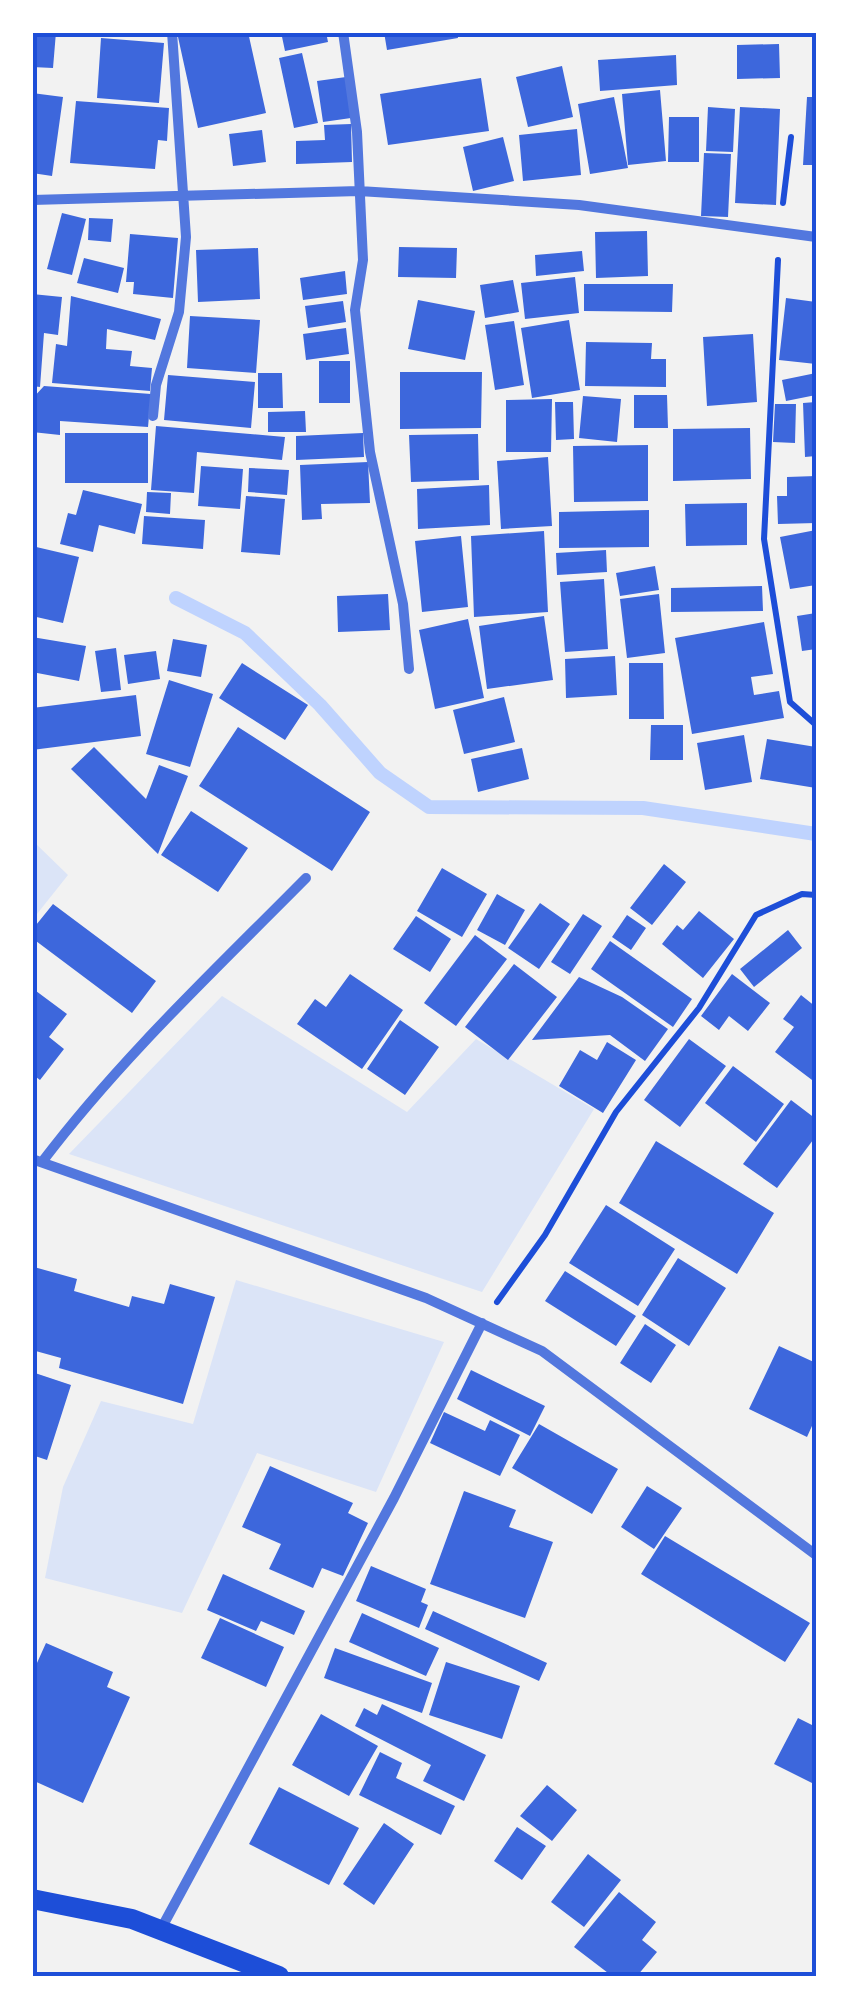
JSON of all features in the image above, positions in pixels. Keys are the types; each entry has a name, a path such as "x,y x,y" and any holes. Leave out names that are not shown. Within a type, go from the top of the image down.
{"main road":[{"path":"32,1899 132,1919 274,1975"}],"street":[{"path":"153,416 156,385 179,312 186,237 172,32"},
{"path":"342,32 358,132 363,260 354,310 370,452 403,604 409,669"},
{"path":"32,200 359,191 578,205 816,236"},
{"path":"306,878 196,986 37,1160 426,1298 542,1351 816,1556"},
{"path":"161,1929 394,1498 482,1323"}],"path":[{"path":"790,137 779,233 764,539 790,702 816,725"},
{"path":"482,1323 545,1235 616,1112 698,1008 756,915 802,894 816,895"}],"shaded area":[{"path":"33,841 68,875 33,919"},
{"path":"222,996 407,1112 476,1039 594,1109 482,1292 69,1154"},
{"path":"236,1280 444,1342 376,1492 257,1453 182,1613 45,1578 63,1487 101,1401 193,1424"}],"building":[{"path":"32,32 56,32 53,68 32,67"},
{"path":"201,32 248,32 266,113 198,128 178,37"},
{"path":"281,32 326,32 328,42 285,51"},
{"path":"384,32 457,32 458,38 387,50"},
{"path":"696,32 760,32 760,37 696,37"},
{"path":"101,38 164,43 159,103 97,98"},
{"path":"779,44 780,78 737,79 737,45"},
{"path":"302,53 318,123 294,128 279,58"},
{"path":"676,55 677,85 600,91 598,60"},
{"path":"562,66 573,117 528,127 516,77"},
{"path":"346,77 351,118 323,122 317,81"},
{"path":"481,78 489,131 388,145 380,94"},
{"path":"660,90 666,161 628,165 622,94"},
{"path":"32,93 63,97 52,176 32,173"},
{"path":"614,97 628,168 590,174 578,104"},
{"path":"807,97 816,97 816,165 803,165"},
{"path":"76,101 169,108 167,141 158,140 155,169 70,163"},
{"path":"708,107 735,109 733,152 706,151"},
{"path":"740,107 780,109 776,205 735,203"},
{"path":"669,117 699,117 699,162 668,162"},
{"path":"351,124 352,162 296,164 296,141 325,140 324,125"},
{"path":"577,129 581,175 523,181 519,135"},
{"path":"262,130 266,162 233,166 229,134"},
{"path":"503,137 514,181 473,191 463,147"},
{"path":"704,153 731,154 728,217 701,216"},
{"path":"62,213 86,219 72,275 47,269"},
{"path":"89,218 113,219 111,242 88,240"},
{"path":"647,231 648,276 596,278 595,232"},
{"path":"130,234 178,238 173,298 133,294 134,282 126,282"},
{"path":"399,247 457,248 456,278 398,277"},
{"path":"258,248 260,299 198,302 196,250"},
{"path":"582,251 584,271 536,276 535,255"},
{"path":"84,258 124,268 118,293 77,283"},
{"path":"345,271 347,294 303,300 300,278"},
{"path":"575,277 579,313 525,319 521,283"},
{"path":"513,280 519,312 485,318 480,285"},
{"path":"584,284 673,284 672,312 584,311"},
{"path":"32,294 62,297 58,335 44,333 40,387 32,386"},
{"path":"71,296 161,319 155,340 107,329 106,349 132,351 130,366 152,368 150,391 52,383 56,344 67,346"},
{"path":"786,298 816,302 816,364 779,360"},
{"path":"418,300 475,311 465,360 408,349"},
{"path":"343,301 346,322 308,328 305,306"},
{"path":"190,316 260,320 256,373 187,368"},
{"path":"569,320 580,390 532,398 521,328"},
{"path":"514,321 524,385 495,390 485,325"},
{"path":"346,328 349,354 306,360 303,334"},
{"path":"753,334 757,402 707,406 703,337"},
{"path":"586,342 652,343 651,359 666,359 666,387 585,386"},
{"path":"319,361 350,361 350,403 319,403"},
{"path":"400,372 482,372 481,428 400,429"},
{"path":"258,373 282,373 283,408 258,408"},
{"path":"816,373 816,395 786,401 782,380"},
{"path":"168,375 255,382 251,428 164,420"},
{"path":"44,386 151,394 148,427 60,421 60,435 32,432 32,399"},
{"path":"634,395 667,395 668,428 634,428"},
{"path":"583,396 621,399 617,442 579,438"},
{"path":"552,399 551,452 506,452 506,400"},
{"path":"555,402 573,402 574,439 556,440"},
{"path":"816,402 816,456 805,457 803,403"},
{"path":"775,404 796,404 795,443 773,442"},
{"path":"305,411 306,432 268,432 268,412"},
{"path":"156,426 285,437 282,460 197,452 194,493 151,490"},
{"path":"750,428 751,479 673,481 673,429"},
{"path":"65,433 148,433 148,483 65,483"},
{"path":"363,433 364,457 296,460 296,436"},
{"path":"478,434 479,480 411,482 409,435"},
{"path":"648,445 648,501 574,502 573,446"},
{"path":"548,457 552,526 501,529 497,461"},
{"path":"368,462 370,503 321,504 322,519 302,520 300,465"},
{"path":"201,466 243,469 240,509 198,506"},
{"path":"249,468 289,470 287,495 248,492"},
{"path":"816,476 816,523 778,524 777,496 787,496 787,477"},
{"path":"489,485 490,525 418,529 417,489"},
{"path":"83,490 142,504 135,534 99,525 93,552 60,544 68,513 76,515"},
{"path":"147,492 171,493 170,514 146,512"},
{"path":"246,496 285,499 280,555 241,552"},
{"path":"747,503 747,545 686,546 685,504"},
{"path":"649,510 649,547 559,548 559,512"},
{"path":"144,516 205,520 203,549 142,544"},
{"path":"816,530 816,585 790,589 780,537"},
{"path":"544,531 548,612 474,617 471,536"},
{"path":"461,536 468,607 422,612 415,541"},
{"path":"32,546 79,557 63,623 32,616"},
{"path":"606,550 607,572 557,575 556,553"},
{"path":"655,566 659,590 620,596 616,573"},
{"path":"604,579 608,649 565,652 560,582"},
{"path":"762,586 763,611 671,612 671,588"},
{"path":"388,594 390,630 338,632 337,596"},
{"path":"659,594 665,653 627,658 620,599"},
{"path":"816,613 816,649 802,651 797,616"},
{"path":"544,616 553,680 487,689 479,626"},
{"path":"468,619 484,698 435,709 419,630"},
{"path":"764,622 773,674 751,677 754,695 779,691 784,718 692,734 675,638"},
{"path":"32,637 86,646 79,681 32,672"},
{"path":"173,639 207,645 201,677 167,671"},
{"path":"116,648 121,690 101,692 95,651"},
{"path":"156,651 160,679 128,684 124,655"},
{"path":"615,656 617,695 566,698 565,659"},
{"path":"242,663 308,705 285,740 219,698"},
{"path":"629,663 663,663 664,719 629,719"},
{"path":"169,680 213,694 190,767 146,754"},
{"path":"136,695 141,736 32,750 32,708"},
{"path":"504,697 515,742 464,754 453,710"},
{"path":"651,725 683,725 683,760 650,760"},
{"path":"238,727 370,812 332,871 199,786"},
{"path":"744,735 752,782 705,790 697,743"},
{"path":"767,739 816,747 816,788 760,779"},
{"path":"94,747 146,799 159,765 188,776 158,854 71,769"},
{"path":"522,748 529,779 478,792 471,759"},
{"path":"191,811 248,848 218,892 161,855"},
{"path":"664,864 686,882 652,925 630,908"},
{"path":"442,868 487,894 462,937 417,911"},
{"path":"497,894 525,910 505,945 477,930"},
{"path":"540,903 570,924 539,969 508,948"},
{"path":"53,904 156,981 132,1013 32,938 32,930"},
{"path":"699,911 734,939 703,978 662,944 677,925 683,930"},
{"path":"583,914 602,926 570,974 551,962"},
{"path":"627,915 646,928 631,950 612,937"},
{"path":"416,916 451,939 430,972 393,949"},
{"path":"788,930 802,948 754,987 740,969"},
{"path":"475,935 507,959 456,1026 424,1003"},
{"path":"610,941 692,999 673,1027 591,969"},
{"path":"514,964 557,997 508,1060 465,1027"},
{"path":"350,974 403,1010 362,1069 297,1024 315,999 326,1007"},
{"path":"732,974 770,1003 748,1031 729,1016 719,1030 701,1016"},
{"path":"579,977 622,997 668,1029 645,1061 610,1035 532,1040"},
{"path":"32,988 67,1014 49,1037 64,1049 40,1080 32,1074"},
{"path":"801,995 816,1007 816,1083 775,1052 794,1027 783,1019"},
{"path":"400,1020 439,1047 405,1095 367,1069"},
{"path":"689,1039 726,1066 680,1127 644,1100"},
{"path":"607,1042 636,1060 603,1113 559,1086 580,1050 597,1060"},
{"path":"733,1066 784,1104 756,1142 705,1103"},
{"path":"791,1100 816,1119 816,1136 777,1188 743,1164"},
{"path":"656,1141 774,1213 737,1274 619,1203"},
{"path":"606,1205 675,1249 638,1306 569,1263"},
{"path":"678,1258 726,1288 689,1346 642,1315"},
{"path":"34,1267 77,1279 74,1291 129,1307 132,1296 164,1304 170,1284 215,1297 183,1404 59,1368 61,1358 32,1350"},
{"path":"565,1271 636,1316 616,1346 545,1301"},
{"path":"645,1324 676,1345 651,1383 620,1363"},
{"path":"779,1346 816,1363 816,1417 807,1437 749,1409"},
{"path":"471,1370 545,1406 530,1436 457,1399"},
{"path":"32,1372 71,1385 47,1460 32,1455"},
{"path":"444,1412 485,1431 490,1420 520,1435 500,1476 430,1443"},
{"path":"539,1424 618,1469 592,1514 512,1468"},
{"path":"270,1466 353,1503 348,1513 368,1523 343,1576 322,1568 313,1588 269,1569 281,1544 242,1527"},
{"path":"647,1486 682,1508 654,1549 621,1527"},
{"path":"464,1491 516,1510 509,1527 553,1542 525,1618 430,1584"},
{"path":"665,1536 810,1623 785,1662 641,1574"},
{"path":"371,1566 426,1589 421,1602 428,1605 419,1628 356,1601"},
{"path":"223,1574 305,1611 294,1635 261,1621 256,1631 207,1610"},
{"path":"433,1611 547,1663 539,1681 425,1629"},
{"path":"362,1613 439,1648 426,1676 349,1642"},
{"path":"220,1618 284,1647 266,1687 201,1658"},
{"path":"46,1643 113,1672 107,1687 130,1697 83,1803 32,1780 32,1674"},
{"path":"335,1648 432,1683 422,1713 324,1678"},
{"path":"446,1662 520,1686 502,1739 429,1715"},
{"path":"382,1704 486,1755 464,1801 423,1781 431,1765 355,1726 364,1708 377,1715"},
{"path":"321,1714 378,1746 349,1796 292,1765"},
{"path":"798,1718 816,1727 816,1785 774,1764"},
{"path":"380,1752 402,1763 396,1778 455,1806 441,1835 359,1795"},
{"path":"547,1785 577,1810 552,1841 520,1816"},
{"path":"279,1787 359,1828 329,1885 249,1844"},
{"path":"384,1823 414,1844 374,1905 343,1884"},
{"path":"517,1827 546,1846 522,1880 494,1861"},
{"path":"588,1854 621,1880 584,1927 551,1902"},
{"path":"619,1892 656,1922 642,1940 657,1952 637,1976 612,1976 574,1947"}],"waterway":[{"path":"176,598 245,633 320,705 380,773 429,807 643,808 816,834"}]}
